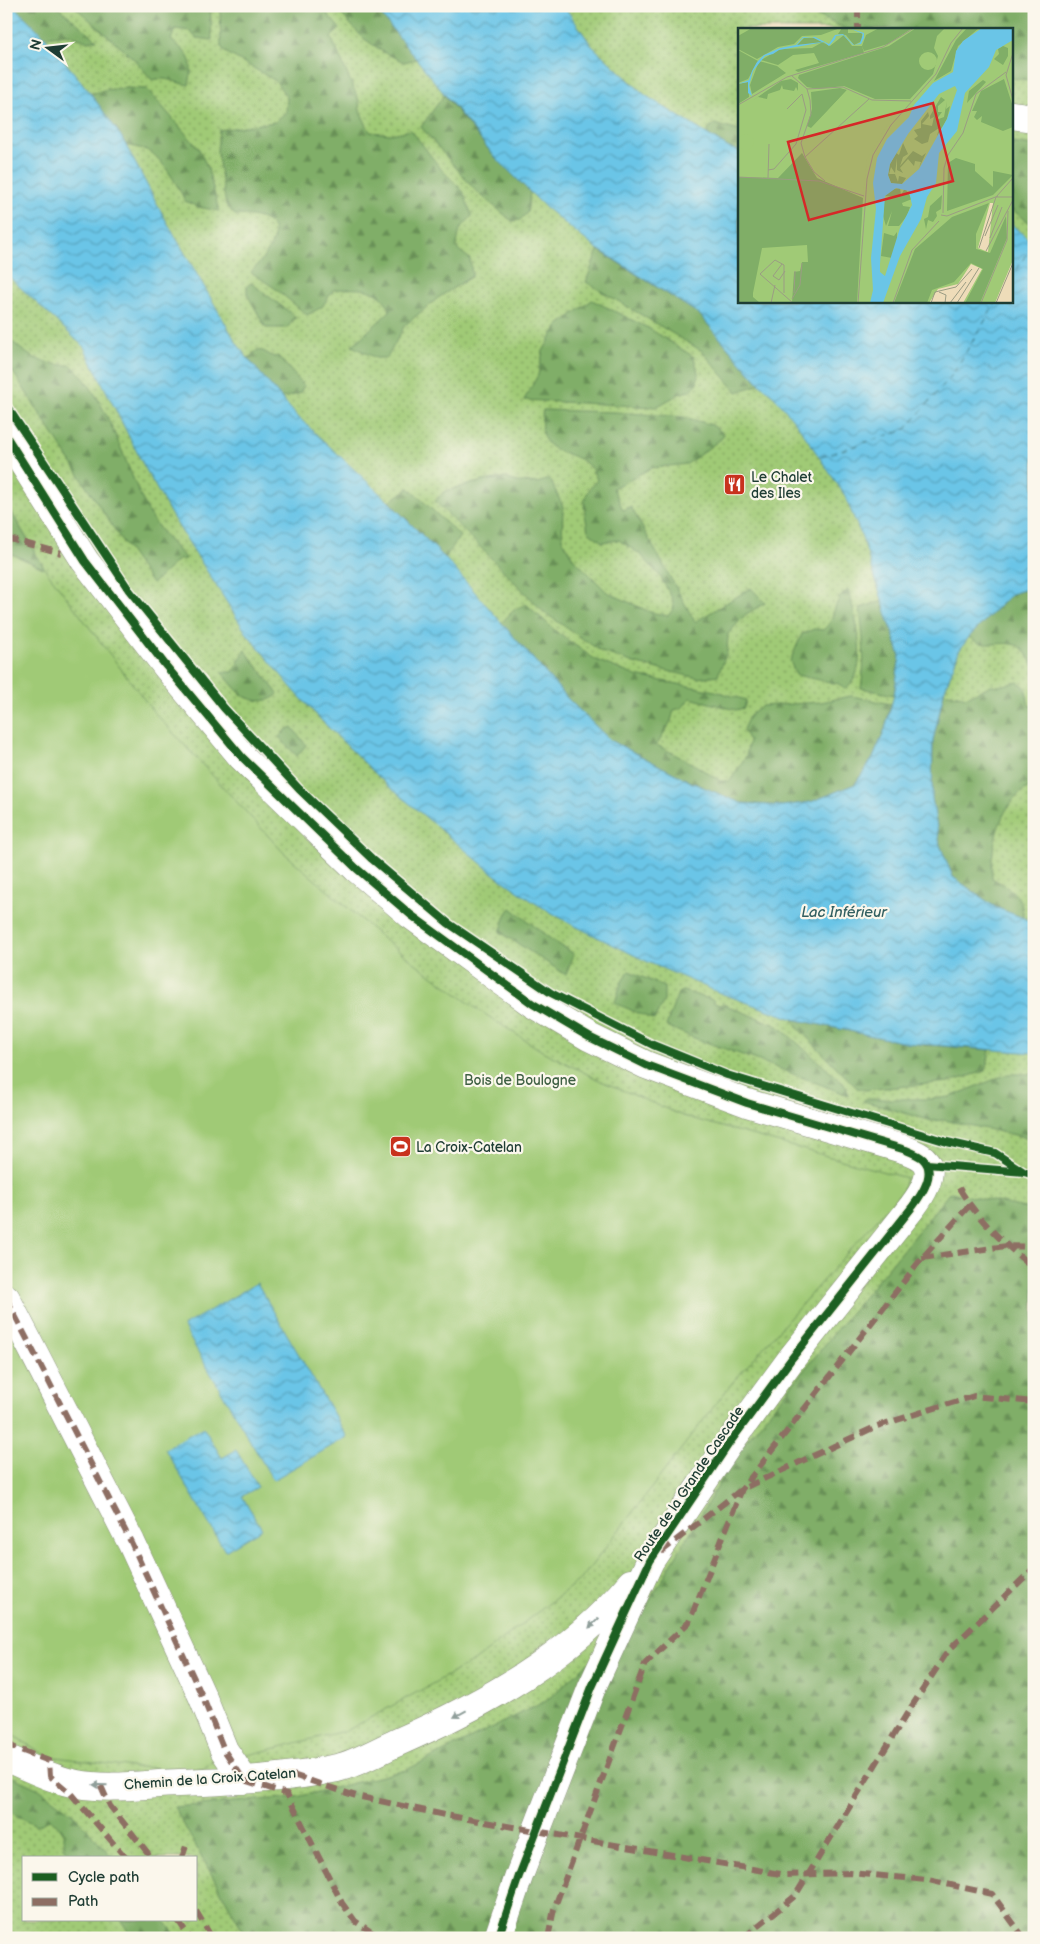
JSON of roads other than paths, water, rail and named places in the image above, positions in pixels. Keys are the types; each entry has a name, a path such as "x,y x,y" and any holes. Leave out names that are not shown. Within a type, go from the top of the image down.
{"street":[{"path":"1012,115 1034,118"},
{"name":"Route de la Grande Cascade","path":"6,436 85,561 166,666 229,742 255,770 356,868 411,915 533,1004 589,1037 629,1057 747,1103 906,1150 923,1158 929,1168 928,1180 913,1206 792,1358 728,1445 650,1560 592,1688 519,1876 498,1938"},
{"path":"6,1298 131,1542 203,1698 224,1750 244,1780"},
{"name":"Chemin de la Croix Catelan","path":"6,1758 50,1776 76,1784 101,1786 244,1780 293,1776 340,1767 432,1727 479,1704 532,1672 567,1647 593,1624 650,1560"}],"water":[{"name":"Lac Inférieur","path":"6,6 14,6 45,37 91,94 121,136 164,217 236,342 248,359 296,415 389,502 445,558 569,700 610,740 691,782 741,803 782,806 811,802 855,784 873,758 885,729 894,695 900,656 862,537 844,494 799,427 774,396 760,384 699,314 593,246 545,207 494,156 374,6 564,6 592,46 645,95 729,148 738,151 738,302 1012,302 1012,225 1033,243 1034,587 1011,594 969,637 959,651 944,692 933,741 932,798 940,845 953,877 995,907 1034,922 1034,1053 906,1043 793,1019 720,993 650,963 571,924 535,903 495,875 386,784 322,721 245,631 172,516 144,466 84,347 6,274"},
{"path":"257,1283 347,1437 273,1480 183,1326"},
{"path":"203,1427 222,1458 236,1450 258,1487 242,1496 262,1529 225,1551 165,1449"}],"place":[{"name":"Le Chalet des Iles","path":"735,485"},
{"name":"La Croix-Catelan","path":"400,1147"}],"park label":[{"name":"Bois de Boulogne","path":"520,1080"}]}
